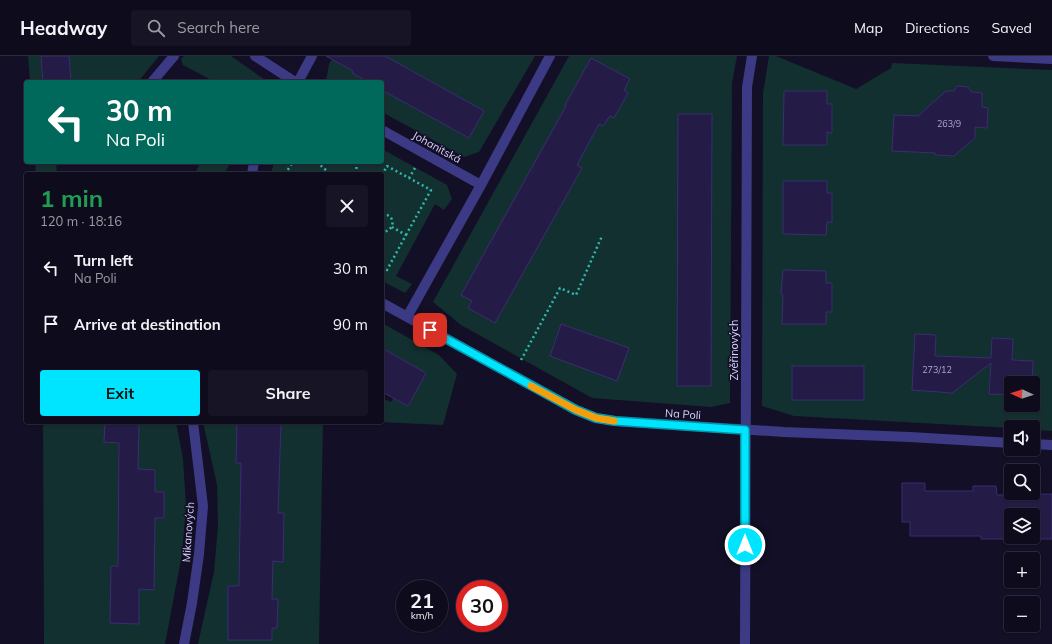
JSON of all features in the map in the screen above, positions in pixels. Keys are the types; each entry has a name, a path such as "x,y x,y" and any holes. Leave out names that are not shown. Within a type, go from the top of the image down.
{"street":[{"path":"154,80 174,56"},
{"path":"256,56 294,80"},
{"path":"298,80 312,56"},
{"path":"407,317 481,185 550,56"},
{"name":"Zvěřinových","path":"745,644 747,86 752,56"},
{"path":"993,56 1052,59"},
{"name":"Johanitská","path":"384,131 481,185"},
{"name":"Na Poli","path":"384,304 576,410 596,418 615,421 745,430 1004,443"},
{"name":"Mikanových","path":"184,644 192,603 204,506 193,424"},
{"path":"1040,444 1052,445"}],"path":[{"path":"319,164 328,172"},
{"path":"409,178 416,165"},
{"path":"384,172 387,166 431,190 386,270 384,268"},
{"path":"384,214 392,218 393,223 392,227 388,231 384,232"},
{"path":"392,227 406,235"},
{"path":"520,363 560,288 576,295 602,236"}],"green space":[{"path":"28,56 41,56 43,80 30,80"},
{"path":"69,56 159,56 140,80 71,80"},
{"path":"184,56 231,56 265,80 211,80 183,65 181,59"},
{"path":"334,56 349,56 353,71 365,80 326,80 329,64"},
{"path":"385,56 535,56 479,152 464,157 384,113 384,88 469,138 484,111"},
{"path":"569,56 737,56 732,83 730,403 711,407 592,398 461,325 433,302"},
{"path":"769,56 776,56 856,89 891,68 892,63 1052,70 1052,431 1040,430 1040,420 1004,420 1004,428 794,416 762,406 763,93","holes":["957,86 968,87 971,92 982,93 982,107 988,108 987,128 975,127 975,138 966,146 955,145 955,156 935,155 935,146 921,114 946,91 954,91","915,334 936,335 935,356 952,393 934,392","992,338 1013,339 1012,360 1033,361 1033,376 1040,376 1040,412 1004,412 1004,393 989,393"]},
{"path":"384,150 447,185 452,199 444,210 435,204 396,276 412,284 405,293 384,282 384,172 272,172 274,164 384,164"},
{"path":"35,164 56,164 57,172 36,172"},
{"path":"196,164 230,164 225,172 195,172 199,166"},
{"path":"384,324 439,355 457,374 443,425 384,422 384,399 391,402 393,398 408,406 426,373 405,361 398,372 393,368 399,357 384,349"},
{"path":"43,424 176,424 183,459 186,505 182,554 165,644 44,644"},
{"path":"203,424 323,424 319,644 198,644 214,572 218,525 217,485"}],"building":[{"path":"41,56 69,56 71,80 43,80"},
{"path":"326,56 385,56 484,111 469,138 384,91 384,80 364,80 352,73 353,71"},
{"path":"591,58 630,79 624,90 628,93 614,118 610,116 603,126 599,124 577,165 582,168 495,323 468,308 472,301 461,295"},
{"path":"957,86 968,87 971,92 982,93 982,107 988,108 987,128 975,127 975,138 954,156 935,155 935,153 892,151 894,115 918,116 946,91 954,91"},
{"path":"784,91 827,91 827,104 832,104 832,133 827,132 827,145 783,145"},
{"path":"678,114 712,114 711,386 677,386"},
{"path":"783,181 827,181 827,193 832,193 832,222 827,222 826,235 783,234"},
{"path":"783,270 826,271 826,283 832,283 832,312 826,312 826,324 782,324 783,296 781,293"},
{"path":"561,324 629,348 617,381 550,356"},
{"path":"915,334 936,335 935,356 991,358 992,338 1013,339 1012,360 1033,361 1032,376 1004,376 1004,395 989,394 991,363 952,393 912,390"},
{"path":"384,349 426,373 408,406 384,393"},
{"path":"792,366 864,366 864,400 792,400"},
{"path":"105,424 139,424 138,469 155,470 155,492 164,492 164,518 155,518 154,590 139,589 139,624 110,623 111,566 118,566 119,443 104,442"},
{"path":"237,424 281,424 278,513 284,513 283,562 273,561 272,599 278,599 277,628 272,628 272,640 228,640 228,586 239,586 241,463 236,463"},
{"path":"902,483 925,483 925,491 973,491 973,486 996,486 997,495 1004,495 1004,500 1040,500 1040,494 1052,494 1052,539 1040,539 1040,508 1004,508 1004,539 981,539 981,536 910,536 910,522 902,522"}],"slow traffic":[{"path":"531,386 576,410 596,418 614,421"}],"route":[{"path":"430,330 576,410 596,418 615,421 745,430 745,545"}]}
